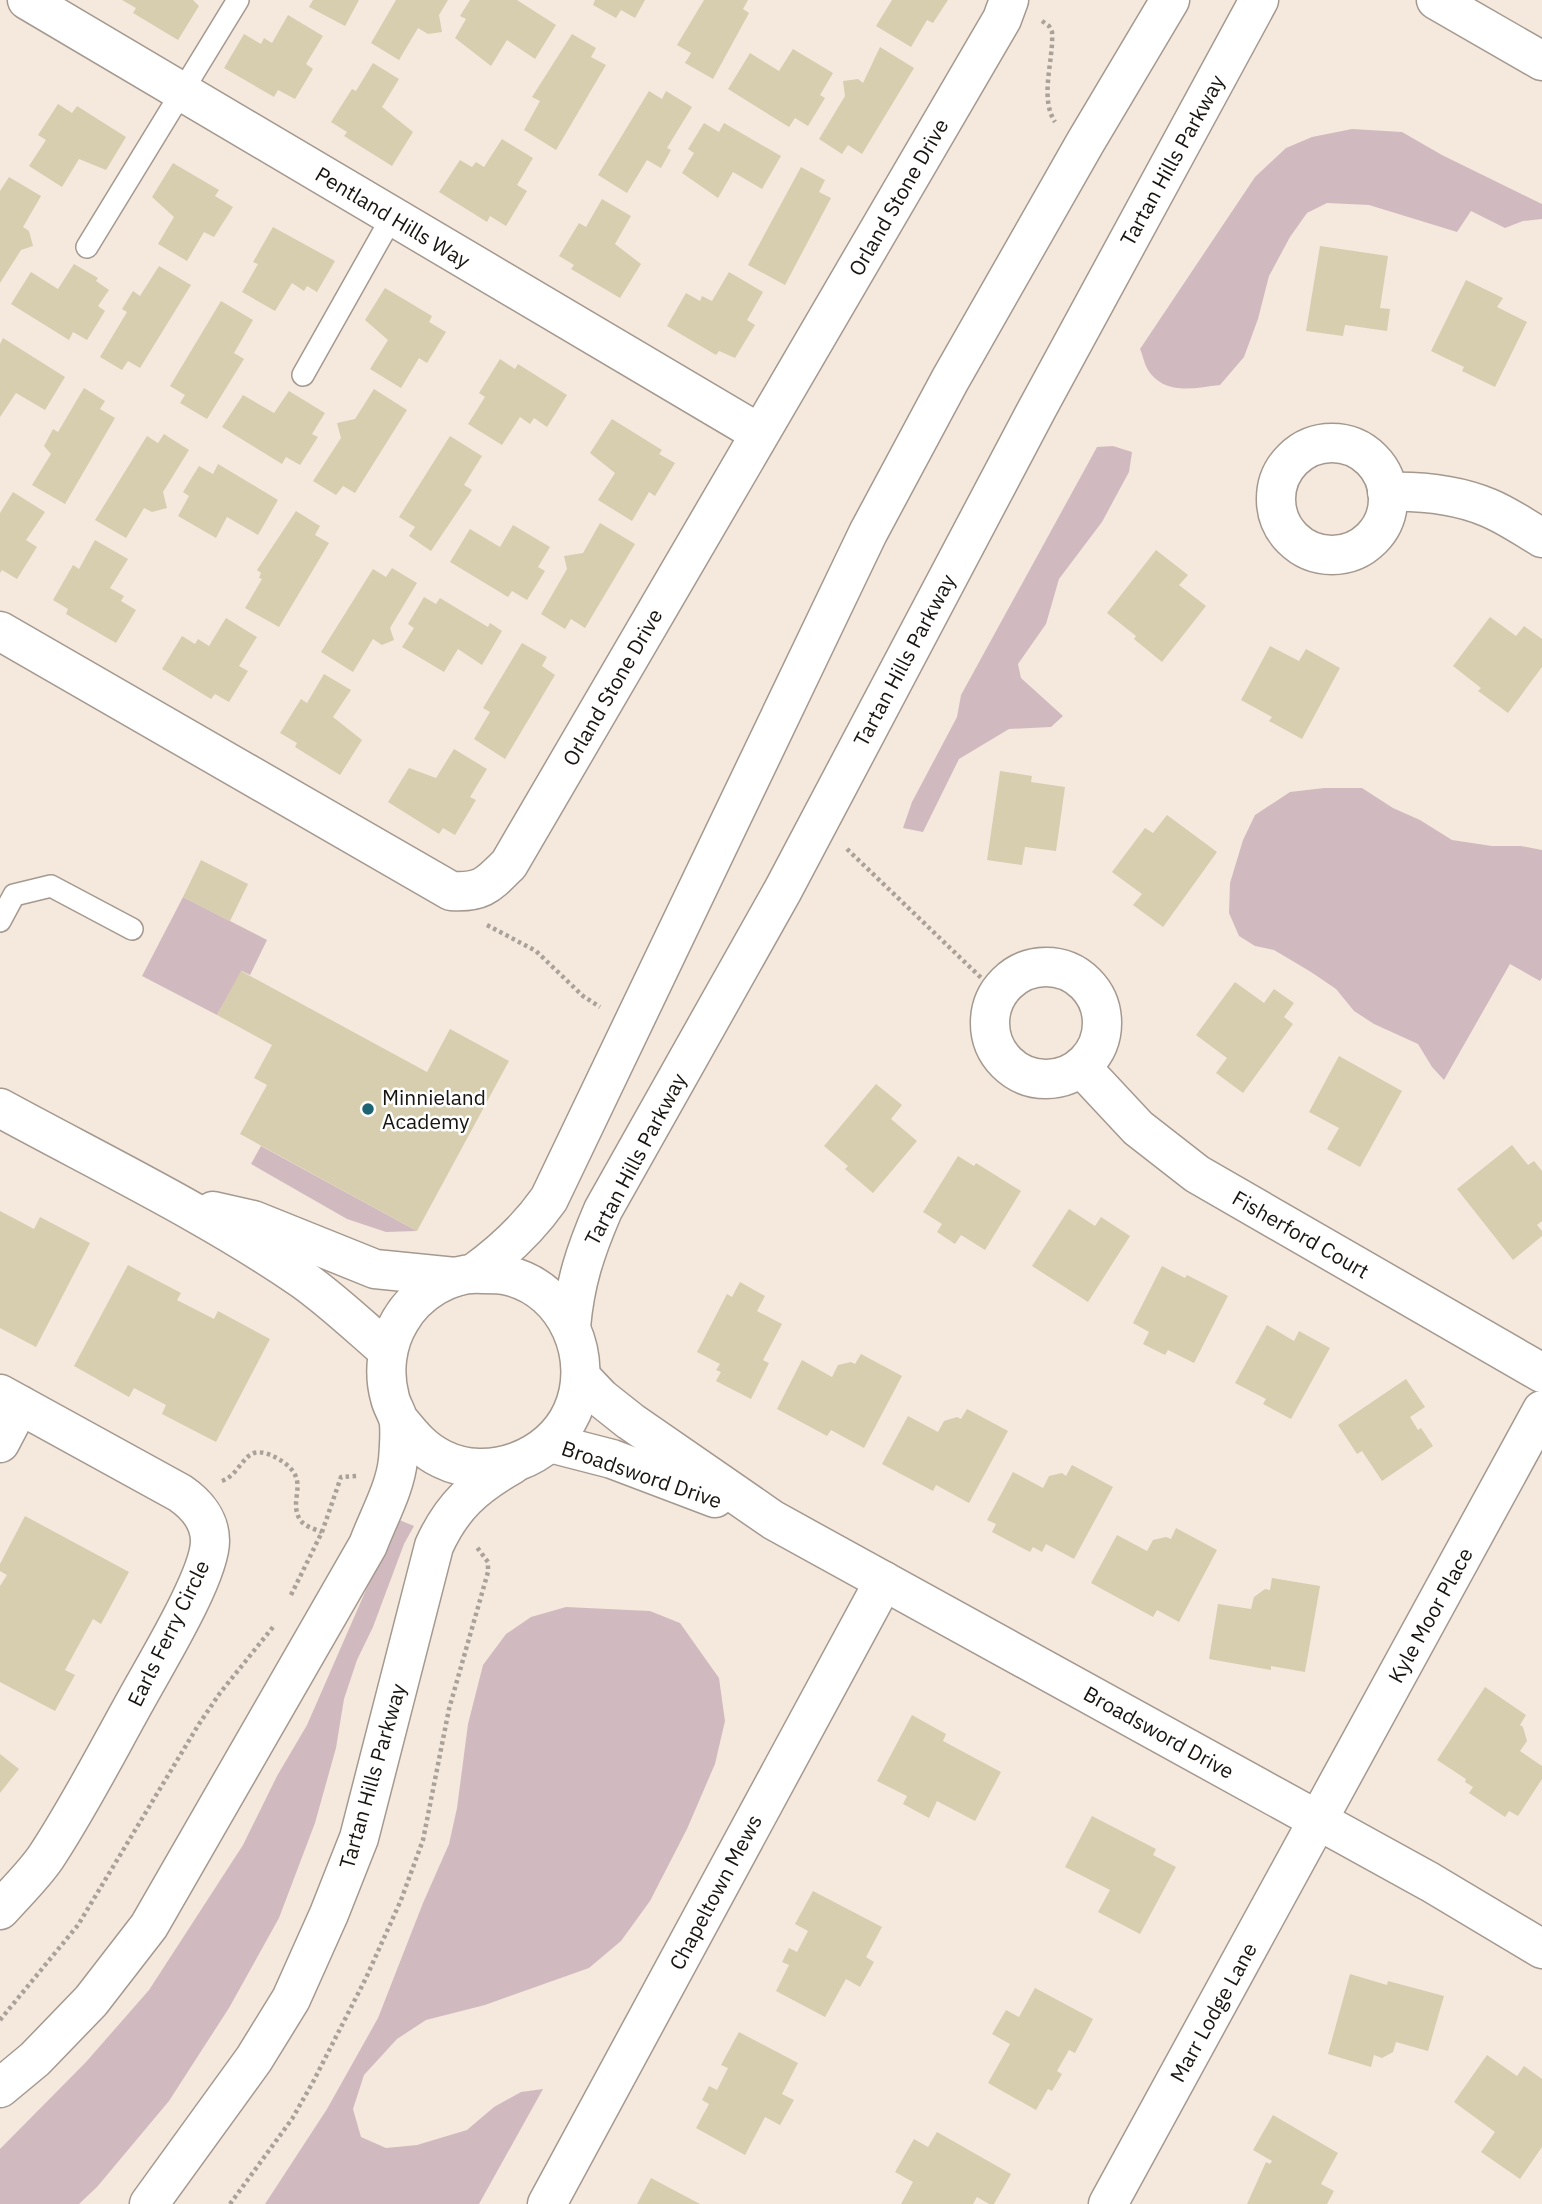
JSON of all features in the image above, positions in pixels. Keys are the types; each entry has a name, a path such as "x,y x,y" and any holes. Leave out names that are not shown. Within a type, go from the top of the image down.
{"street":[{"name":"Pentland Hills Way","path":"27,0 759,433"},
{"name":"Orland Stone Drive","path":"472,892 490,882 509,864 995,31 1009,0"},
{"path":"534,1452 492,1468 476,1469 444,1460 422,1447 399,1420 390,1399 386,1374 388,1351 398,1324 409,1306 424,1293 464,1275 515,1240 534,1220 548,1199 867,533 950,380 1170,0"},
{"name":"Tartan Hills Parkway","path":"571,1327 575,1291 585,1254 603,1210 819,821 1030,421 1259,0"},
{"path":"1436,0 1542,61"},
{"path":"1387,492 1414,491 1489,508 1542,538"},
{"path":"0,631 451,891 472,892"},
{"path":"1048,966 1068,970 1084,981 1096,997 1102,1015 1101,1035 1094,1053 1081,1067 1063,1076 1045,1079 1026,1075 1009,1065 997,1050 991,1031 992,1012 998,994 1011,979 1028,969 1048,966"},
{"name":"Fisherford Court","path":"1081,1067 1138,1128 1197,1174 1542,1373"},
{"path":"0,1108 180,1204 303,1280 388,1351"},
{"name":"Tartan Hills Parkway","path":"149,2204 254,2059 291,1999 329,1914 359,1838 431,1559 444,1524 462,1501 485,1480 534,1452 564,1427 573,1410 581,1377 578,1346 571,1327 553,1302 527,1283 508,1275 375,1269 253,1220 180,1204"},
{"name":"Broadsword Drive","path":"581,1377 601,1398 630,1421 773,1520 1319,1820 1542,1949"},
{"path":"0,1443 10,1399 194,1502"},
{"name":"Kyle Moor Place","path":"1319,1820 1542,1410"},
{"path":"0,2088 35,2059 91,2001 149,1926 368,1545 397,1462 399,1420"},
{"name":"Broadsword Drive","path":"534,1452 612,1459 773,1520"},
{"name":"Earls Ferry Circle","path":"0,1910 44,1859 167,1644 204,1568 210,1540 202,1513 194,1502"},
{"name":"Chapeltown Mews","path":"547,2204 884,1581"},
{"name":"Marr Lodge Lane","path":"1108,2204 1319,1820"}],"lane":[{"path":"87,247 238,0"},
{"path":"303,375 393,217"},
{"path":"0,922 14,895 51,886 132,929"}],"path":[{"path":"1009,0 1049,26 1053,40 1048,88 1051,117 1056,125 1085,143"},
{"path":"819,821 998,994"},
{"path":"472,892 479,918 497,932 508,934 536,951 583,996 631,1025"},
{"path":"194,1502 218,1483 232,1477 247,1457 261,1452 274,1456 296,1475 298,1516 308,1526 322,1532"},
{"path":"288,1602 322,1532 341,1477 356,1476 388,1493"},
{"path":"230,2204 292,2119 325,2060 401,1900 423,1840 449,1709 488,1573 488,1562 475,1545 444,1524"},
{"path":"0,2020 78,1925 213,1703 278,1621"}],"shaded area":[{"path":"1352,129 1402,132 1442,155 1542,204 1542,219 1523,221 1505,228 1471,211 1457,232 1369,205 1327,203 1307,213 1290,237 1269,276 1258,319 1244,357 1220,385 1181,388 1163,384 1155,378 1147,368 1140,349 1255,177 1286,148 1312,137"},
{"path":"1113,446 1132,452 1129,472 1102,522 1059,579 1046,624 1018,664 1021,678 1063,716 1051,727 1009,729 959,759 923,832 903,828 912,802 957,717 961,695 1097,447"},
{"path":"1324,788 1362,788 1452,840 1542,850 1542,978 1540,981 1510,964 1444,1080 1432,1067 1418,1044 1374,1024 1354,1011 1336,989 1311,972 1274,950 1255,946 1239,936 1229,913 1230,883 1243,840 1255,815 1290,792"},
{"path":"183,897 267,940 250,975 242,971 217,1015 142,976"},
{"path":"261,1146 417,1231 386,1232 347,1219 251,1164"},
{"path":"397,1519 414,1526 404,1544 373,1627 357,1660 344,1699 336,1748 315,1823 279,1918 229,2008 169,2101 97,2187 79,2204 0,2204 0,2149 86,2062 149,1990 243,1845 277,1776 307,1725"},
{"path":"566,1607 650,1611 680,1623 719,1678 725,1721 715,1764 687,1829 650,1901 621,1941 589,1968 485,2005 426,2020 397,2039 364,2075 353,2109 361,2137 386,2148 417,2145 467,2130 494,2107 521,2092 543,2089 479,2204 265,2204 327,2109 378,2018 449,1844 457,1808 468,1724 483,1665 506,1634 531,1617"}],"building":[{"path":"122,0 193,0 199,6 178,40 133,13 136,8"},
{"path":"313,0 359,0 345,26 309,7"},
{"path":"396,0 448,0 439,15 442,32 428,34 418,28 399,60 371,43"},
{"path":"470,0 517,0 556,25 535,59 507,40 491,66 455,38 466,19 460,16"},
{"path":"595,0 645,0 635,18 621,10 616,18 593,5"},
{"path":"704,0 748,0 743,9 749,13 713,79 685,63 691,53 677,45"},
{"path":"892,0 948,0 933,23 927,20 911,47 876,26"},
{"path":"288,15 323,36 306,64 313,69 295,99 278,90 274,97 224,68 244,34 261,44 264,38 272,43"},
{"path":"572,34 596,48 591,57 606,65 556,150 524,130 540,101 532,97"},
{"path":"880,47 914,68 862,154 848,145 842,154 819,139 845,96 843,81 858,79 863,83"},
{"path":"793,49 833,73 820,95 825,98 808,126 795,118 789,127 728,89 750,53 779,71"},
{"path":"373,63 399,79 382,107 413,132 392,166 344,136 347,132 331,122 352,89 356,91"},
{"path":"649,91 662,99 666,91 692,107 667,148 671,150 661,168 647,160 627,193 598,175"},
{"path":"58,104 72,113 77,106 126,137 106,170 79,159 62,187 29,166 46,140 38,135"},
{"path":"704,123 719,132 724,123 781,156 762,189 733,172 718,198 682,173 694,153 688,149"},
{"path":"502,139 533,158 517,185 527,191 506,226 490,216 487,222 439,192 460,160 472,167 476,162 484,167"},
{"path":"173,163 219,190 215,196 233,207 214,237 204,232 187,261 158,244 174,217 152,197"},
{"path":"801,167 825,180 819,192 831,198 785,285 748,265"},
{"path":"9,177 41,196 23,227 29,231 33,246 21,250 0,283 0,191"},
{"path":"602,199 631,216 615,244 641,264 620,298 571,269 574,265 559,256 579,223 586,227"},
{"path":"273,227 335,261 317,292 307,286 304,291 292,283 275,311 242,292 258,264 253,262"},
{"path":"1320,246 1388,256 1380,308 1390,309 1387,331 1345,325 1343,336 1306,331"},
{"path":"74,264 98,278 96,281 109,290 98,306 105,311 87,340 73,332 69,340 11,304 31,272 58,289"},
{"path":"159,266 191,285 140,368 128,361 122,370 100,357 127,312 122,309 133,291 140,296"},
{"path":"729,272 763,292 747,320 755,325 735,358 719,351 716,355 667,326 686,293 700,301 702,296 712,301"},
{"path":"1466,280 1503,298 1497,307 1527,322 1495,387 1462,371 1464,367 1431,351"},
{"path":"385,288 432,316 429,322 446,332 427,363 419,358 401,388 370,369 388,340 365,320"},
{"path":"221,301 253,320 234,353 244,359 207,419 180,403 185,395 170,386"},
{"path":"3,338 65,377 45,410 16,393 0,417 0,344"},
{"path":"500,359 515,369 518,364 567,395 547,427 534,418 530,424 520,417 502,445 468,424 485,397 479,393"},
{"path":"84,388 105,401 100,409 115,418 65,504 32,485 51,454 44,446 53,429 58,432"},
{"path":"374,389 407,410 355,493 343,486 336,495 313,481 341,438 337,423 355,419"},
{"path":"289,391 325,413 312,434 318,437 300,465 286,457 282,464 222,427 243,395 274,413"},
{"path":"612,419 662,450 659,454 675,463 655,496 649,492 632,521 598,500 615,473 590,453"},
{"path":"164,434 189,450 163,492 167,508 152,512 144,508 126,538 95,520 147,436 158,443"},
{"path":"450,436 482,456 464,485 472,490 431,551 409,536 415,527 399,517"},
{"path":"218,464 278,500 258,535 227,517 216,538 178,516 189,496 183,492 199,466 213,474"},
{"path":"13,492 45,512 26,540 37,547 17,579 2,570 0,573 0,513"},
{"path":"296,511 320,526 315,535 329,543 279,627 245,608 262,579 259,578 261,573 257,570"},
{"path":"600,523 635,544 585,628 571,619 565,629 541,614 567,569 564,556 583,553"},
{"path":"513,525 550,547 538,567 545,571 527,600 512,591 508,597 450,562 470,529 500,547"},
{"path":"95,540 128,559 110,588 124,596 121,601 136,610 116,643 66,614 68,609 53,600 73,565 79,569"},
{"path":"1156,550 1188,575 1179,585 1206,606 1162,662 1134,639 1136,636 1107,613"},
{"path":"392,568 417,583 390,628 394,640 382,645 373,639 353,672 321,652 373,569 386,577"},
{"path":"424,597 436,604 440,598 488,627 490,623 502,631 482,665 458,649 444,672 402,647 414,628 408,624"},
{"path":"1490,617 1516,636 1524,626 1542,639 1542,667 1508,713 1478,691 1481,688 1453,666"},
{"path":"226,618 257,637 239,666 248,671 229,702 215,694 211,699 162,669 182,636 195,644 198,639 209,646"},
{"path":"522,643 547,657 542,666 555,675 505,759 474,739 490,712 483,708"},
{"path":"1270,646 1299,661 1306,649 1340,668 1302,739 1269,721 1272,717 1241,700"},
{"path":"324,674 351,690 333,717 362,740 340,775 295,747 297,743 280,733 301,699 307,703"},
{"path":"454,749 487,769 470,797 476,800 455,835 443,828 439,834 388,802 409,768 436,778"},
{"path":"1000,771 1032,776 1031,782 1065,787 1056,851 1025,847 1022,865 987,860"},
{"path":"1167,815 1217,852 1163,927 1133,905 1142,894 1112,872 1145,828 1153,833"},
{"path":"201,860 248,884 230,921 183,897"},
{"name":"Minnieland Academy","path":"241,971 427,1072 450,1029 509,1061 417,1231 240,1134 267,1085 254,1078 272,1045 217,1015"},
{"path":"1235,982 1264,1003 1274,989 1294,1003 1284,1017 1293,1024 1243,1093 1216,1073 1227,1058 1196,1035"},
{"path":"1339,1056 1402,1091 1360,1167 1327,1149 1339,1128 1309,1112"},
{"path":"876,1084 902,1105 891,1119 917,1141 873,1193 845,1169 848,1166 824,1146"},
{"path":"1512,1145 1528,1165 1534,1161 1542,1171 1542,1221 1537,1225 1542,1236 1513,1260 1457,1189"},
{"path":"958,1156 974,1166 976,1163 1021,1191 985,1250 961,1235 955,1244 937,1232 942,1224 923,1212"},
{"path":"1069,1209 1095,1226 1101,1217 1130,1236 1088,1302 1032,1266"},
{"path":"0,1211 34,1229 40,1217 90,1243 36,1347 0,1328"},
{"path":"128,1265 181,1293 177,1300 214,1319 218,1311 270,1339 216,1442 162,1414 166,1405 134,1388 129,1397 74,1366"},
{"path":"1162,1266 1185,1278 1187,1275 1228,1296 1194,1363 1168,1350 1165,1355 1143,1344 1149,1332 1133,1323"},
{"path":"740,1282 765,1296 757,1311 782,1324 763,1360 769,1363 751,1399 716,1381 721,1372 716,1370 720,1364 697,1352 727,1294 732,1297"},
{"path":"1267,1325 1294,1341 1299,1331 1330,1348 1291,1419 1263,1404 1266,1399 1235,1383"},
{"path":"861,1354 902,1376 864,1448 831,1430 827,1436 777,1409 802,1360 832,1377 838,1365 851,1362 855,1364"},
{"path":"1406,1379 1425,1407 1410,1417 1433,1446 1382,1481 1362,1451 1357,1454 1338,1425"},
{"path":"967,1409 1008,1431 969,1503 936,1485 933,1491 882,1464 908,1416 938,1432 944,1421 957,1417 961,1419"},
{"path":"1072,1465 1113,1487 1074,1559 1046,1544 1042,1552 1033,1547 1030,1552 992,1532 996,1524 987,1520 1013,1472 1043,1488 1049,1476 1062,1473 1066,1476"},
{"path":"25,1516 129,1572 101,1624 93,1619 65,1670 75,1675 55,1711 0,1682 0,1586 7,1575 0,1571 0,1564"},
{"path":"1176,1528 1217,1550 1179,1622 1157,1610 1153,1617 1091,1583 1117,1535 1147,1551 1153,1540 1166,1537 1171,1539"},
{"path":"1272,1578 1320,1586 1305,1672 1271,1666 1271,1670 1209,1659 1218,1604 1251,1609 1254,1597 1265,1589 1270,1590"},
{"path":"1485,1687 1526,1715 1520,1725 1527,1741 1520,1751 1542,1766 1542,1779 1518,1816 1509,1811 1505,1817 1469,1793 1473,1787 1465,1782 1466,1779 1437,1760"},
{"path":"912,1715 946,1734 943,1741 1001,1772 975,1821 937,1801 929,1818 903,1804 907,1796 877,1781"},
{"path":"0,1754 19,1769 0,1793"},
{"path":"1092,1816 1156,1849 1153,1855 1176,1867 1140,1934 1098,1912 1110,1890 1065,1867"},
{"path":"813,1891 882,1927 866,1957 874,1962 860,1987 846,1979 825,2017 776,1991 789,1965 782,1962 789,1948 797,1952 808,1931 795,1924"},
{"path":"1350,1974 1387,1985 1388,1981 1444,1996 1428,2051 1396,2042 1393,2052 1382,2058 1374,2055 1371,2067 1328,2054"},
{"path":"1035,1988 1093,2019 1075,2053 1069,2050 1057,2071 1062,2074 1052,2091 1048,2089 1036,2110 988,2083 1010,2044 992,2034 1006,2010 1019,2017"},
{"path":"739,2032 798,2063 782,2094 794,2100 780,2125 765,2117 745,2155 696,2128 709,2104 702,2100 709,2086 717,2090 728,2068 721,2065"},
{"path":"1487,2055 1517,2076 1524,2066 1542,2079 1542,2147 1520,2179 1481,2152 1495,2132 1454,2102"},
{"path":"1273,2115 1338,2153 1321,2184 1334,2191 1327,2204 1247,2204 1266,2162 1270,2164 1272,2161 1253,2150"},
{"path":"937,2132 1011,2174 994,2204 977,2197 973,2204 901,2204 913,2182 895,2172 914,2139 928,2147"},
{"path":"651,2178 700,2204 637,2204"}],"place":[{"name":"Minnieland Academy","path":"368,1109"}]}
